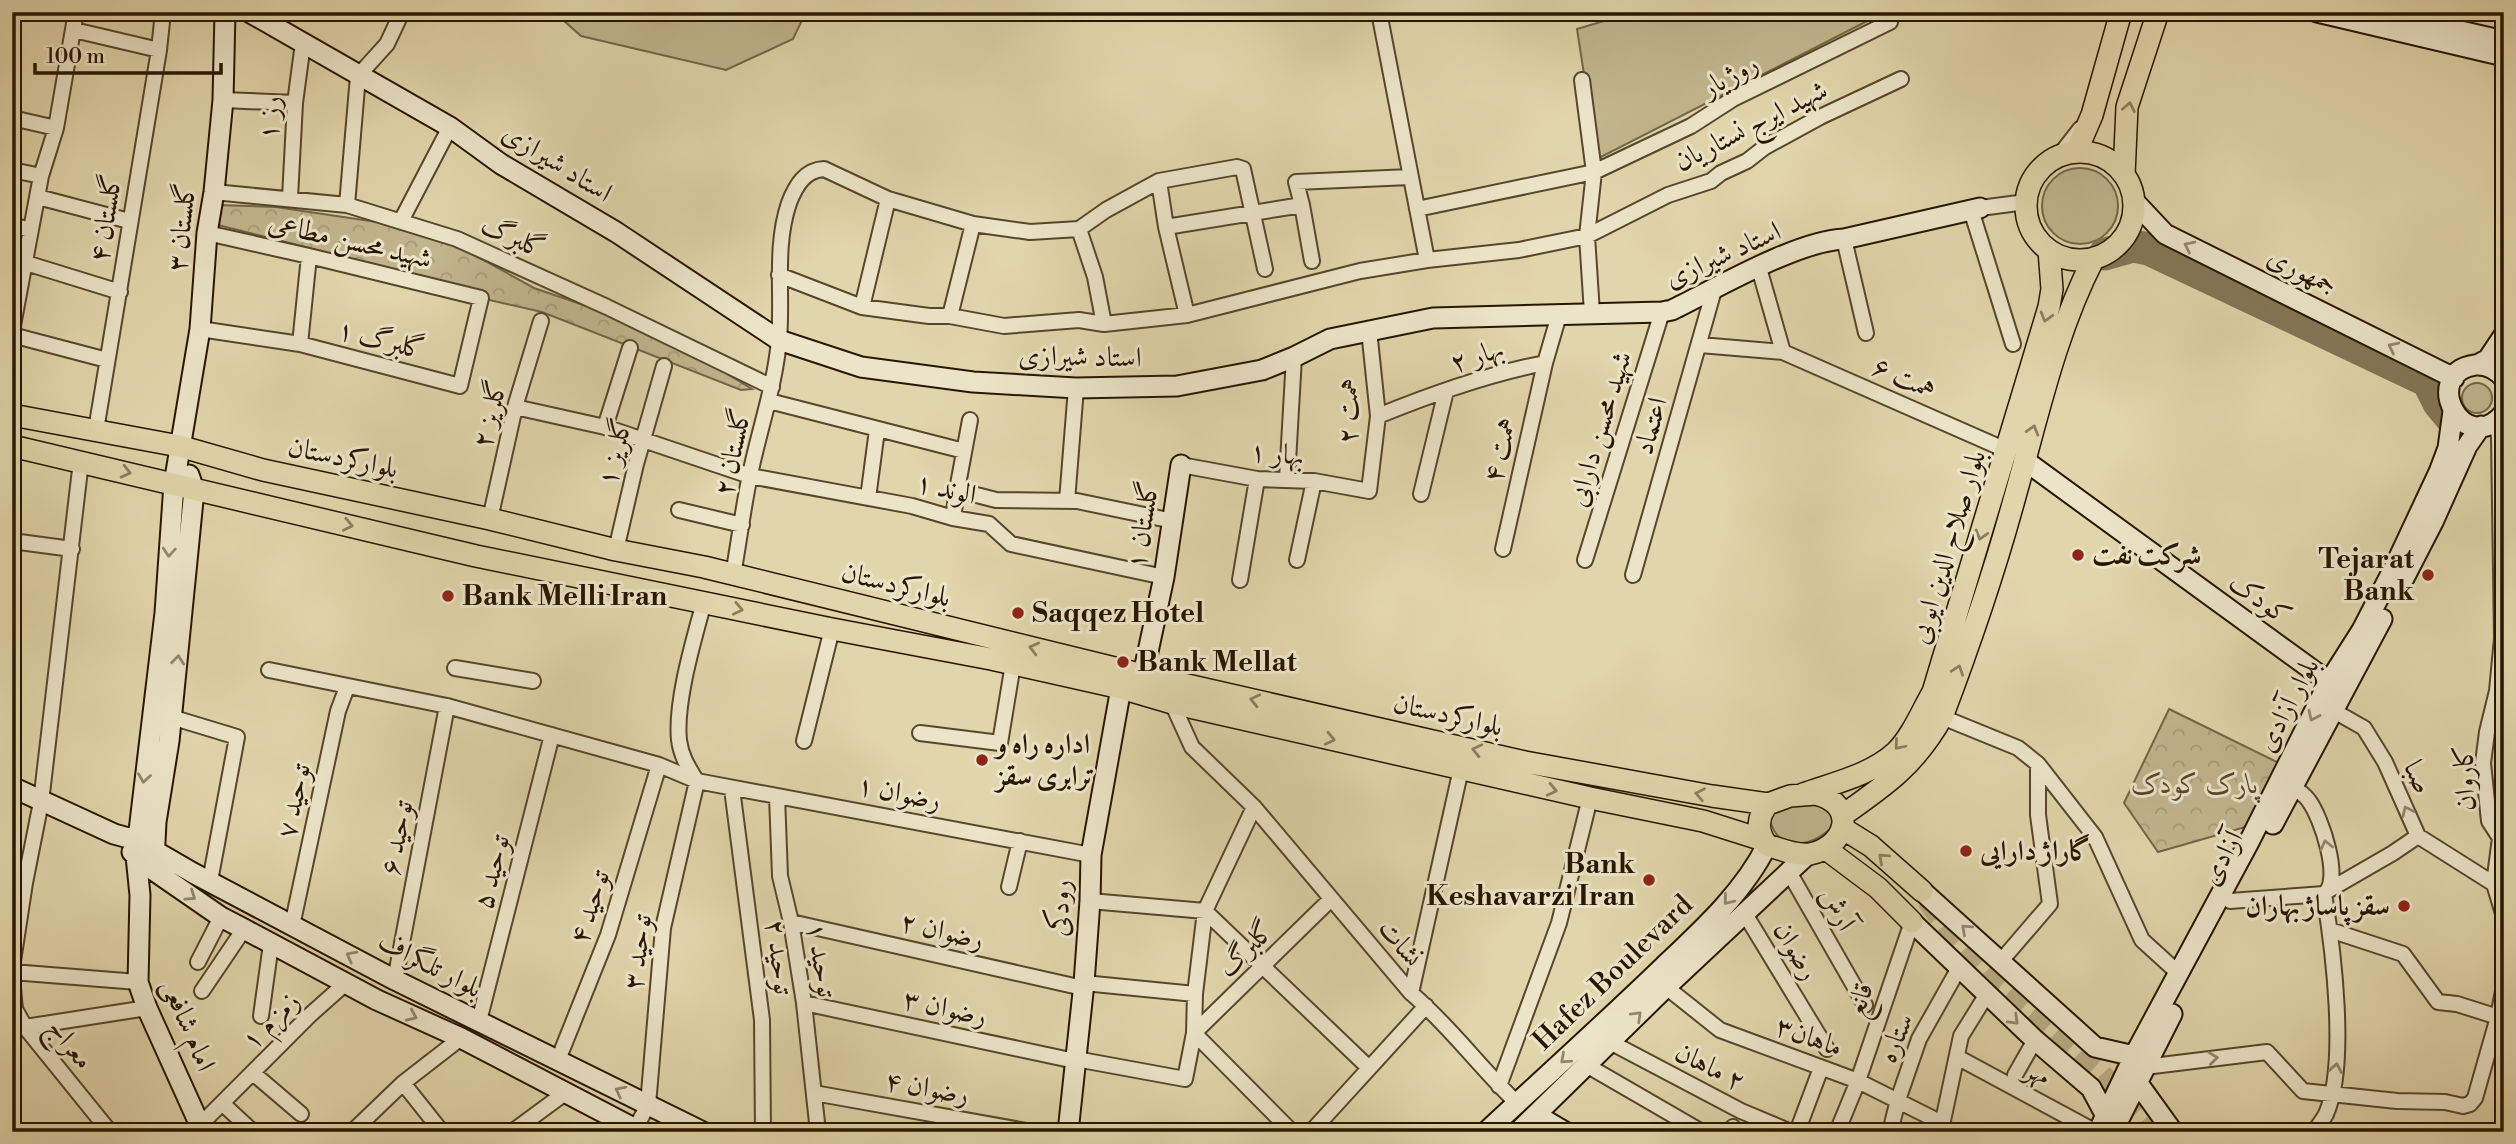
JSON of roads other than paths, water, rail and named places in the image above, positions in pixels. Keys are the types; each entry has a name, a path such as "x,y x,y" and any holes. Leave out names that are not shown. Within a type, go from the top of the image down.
{"main road":[{"path":"2067,154 2092,115 2121,12"},
{"path":"2124,175 2127,107 2158,12"},
{"path":"2087,152 2108,159 2124,175 2131,187 2134,201 2133,217 2128,232 2105,254 2078,260 2063,257 2049,250 2036,237 2028,220 2026,202 2033,179 2048,162 2067,154 2087,152"},
{"name":"بلوار صلاح الدین ایوبی","path":"1843,822 1902,770 1928,742 1942,717 2014,500 2015,455 2052,289 2049,250"},
{"name":"بلوار صلاح الدین ایوبی","path":"1803,794 1863,774 1896,751 1933,692 2015,455 2070,309 2094,258"},
{"name":"بلوارکردستان","path":"12,415 179,446 263,470 733,575 1143,675 1525,762 1768,804"},
{"name":"بلوارکردستان","path":"12,446 476,556 1121,688 1172,703 1718,825 1765,842"},
{"path":"1843,822 1836,839 1817,851 1794,853 1765,842 1759,829 1759,819 1768,804 1778,799 1803,794 1828,797 1838,804 1843,822 1922,891"},
{"path":"1718,825 1729,818 1728,799"},
{"path":"1817,851 1878,888 1912,922"}],"street":[{"path":"76,12 56,128 41,176 26,263 16,290 12,333 107,360"},
{"name":"گلستان ۴","path":"96,430 163,12"},
{"name":"گلستان ۳","path":"166,690 184,487 179,446 200,329 207,233 223,100 225,12"},
{"name":"استاد شیرازی","path":"249,12 450,127 501,164 616,232 779,340 861,367 973,382 1076,388 1177,386 1262,370 1330,339 1433,318 1662,312 1672,310 1791,253 1831,239 1844,239 1976,209"},
{"path":"347,205 358,76 387,44 402,12"},
{"path":"1379,12 1426,260"},
{"path":"2317,12 2504,56"},
{"path":"2378,12 2504,41"},
{"name":"روژیار","path":"1417,209 1594,172 1691,126 1733,100 1890,22"},
{"path":"74,30 159,50"},
{"name":"رز ۱","path":"290,198 295,103 303,43"},
{"name":"شهید ایرج نستاریان","path":"779,275 862,307 929,316 950,316 1004,326 1079,320 1104,324 1187,315 1334,277 1426,260 1519,250 1587,236 1668,195 1711,181 1820,117 1901,79"},
{"path":"1581,80 1594,172 1587,236 1592,313"},
{"path":"223,100 295,103"},
{"path":"12,118 56,128"},
{"path":"401,220 450,127"},
{"path":"1104,324 1095,278 1079,229 1106,210 1159,181 1237,167 1243,169 1265,269"},
{"name":"گلستان ۲","path":"733,575 750,476 771,394 779,340 782,239 790,202 805,174 813,169 824,169 888,199 973,224 1030,232 1079,229"},
{"path":"12,170 41,176"},
{"path":"1312,261 1296,182 1410,177"},
{"path":"1159,181 1166,227 1187,315"},
{"name":"گلبرگ","path":"214,192 347,205 457,239 516,264 771,394 877,430 964,451"},
{"path":"38,197 129,221"},
{"path":"862,307 888,199"},
{"name":"جمهوری","path":"2134,201 2165,234 2454,377"},
{"path":"2013,344 1976,209 2026,202"},
{"path":"1166,227 1302,205"},
{"path":"950,316 973,224"},
{"path":"12,225 30,230"},
{"name":"شهید محسن مطاعی","path":"207,233 481,298"},
{"path":"1844,239 1866,333"},
{"path":"300,344 309,256"},
{"path":"26,263 120,292"},
{"path":"1759,268 1783,352"},
{"name":"اعتماد","path":"1633,575 1714,290"},
{"name":"گلبرگ ۱","path":"200,329 300,344 460,386 481,298"},
{"name":"شهید محسن دارابی","path":"1586,560 1662,312"},
{"name":"بهار ۲","path":"1378,415 1509,370 1545,363 1559,315"},
{"name":"گلریز ۲","path":"490,519 516,407 541,321"},
{"name":"همت ۲","path":"1368,330 1378,415 1369,491"},
{"path":"2454,377 2468,367 2488,359 2504,335"},
{"name":"همت ۶","path":"1700,345 1783,352 2015,455"},
{"path":"605,427 630,348"},
{"path":"1287,479 1294,357"},
{"name":"همت ۴","path":"1503,549 1545,363"},
{"path":"2477,365 2490,367 2504,379"},
{"name":"گلریز ۱","path":"616,550 664,366"},
{"name":"بلوار آزادی","path":"2108,1128 2139,1068 2180,972 2329,682 2362,630 2395,568 2448,448 2453,411 2448,397 2454,377"},
{"path":"1067,501 1076,388"},
{"path":"1421,494 1446,391"},
{"name":"الوند ۱","path":"516,407 605,427 750,476 912,506 953,518 989,524 1011,544 1164,577"},
{"path":"2453,411 2463,422 2497,419"},
{"name":"آزادی","path":"2108,1128 2433,522 2467,446 2497,419"},
{"name":"کاروان","path":"2497,419 2502,638 2497,691 2483,764 2489,821 2502,836"},
{"path":"953,518 970,421"},
{"path":"868,498 877,430"},
{"name":"کودک","path":"2015,455 2329,682"},
{"path":"81,461 41,802 12,970 138,982"},
{"name":"بهار ۱","path":"1181,465 1257,479 1314,481 1369,491"},
{"name":"گلستان ۱","path":"1143,675 1164,577 1181,465"},
{"path":"1240,580 1257,479"},
{"path":"1297,560 1314,481"},
{"path":"957,490 996,500 1077,501 1173,521"},
{"path":"679,510 742,526"},
{"path":"12,541 72,549"},
{"path":"697,781 685,762 679,740 682,698 704,601"},
{"path":"804,741 832,629"},
{"path":"920,733 1000,743 1013,664"},
{"path":"455,668 533,681"},
{"name":"رضوان ۱","path":"269,670 447,706 659,765 697,781 732,789 789,796 1091,855"},
{"name":"توحید ۷","path":"292,926 338,711 347,687"},
{"name":"رودکی","path":"1068,1132 1083,986 1091,855 1121,688"},
{"path":"145,855 156,822 171,717 166,690"},
{"path":"145,855 166,690"},
{"name":"نشات","path":"1172,703 1192,747 1254,807 1411,993 1517,1103"},
{"name":"توحید ۶","path":"395,979 447,706"},
{"name":"صبا","path":"2334,710 2364,728 2385,762 2418,836 2494,884"},
{"path":"171,717 236,737 210,881"},
{"path":"1942,717 2018,748 2038,764 2095,837 2143,940 2180,972"},
{"name":"توحید ۵","path":"479,1021 552,735"},
{"path":"2001,961 2050,904 2038,815 2038,764"},
{"name":"توحید ۴","path":"558,1060 608,935 659,765"},
{"path":"1411,993 1461,769"},
{"name":"توحید ۳","path":"638,1130 648,1105 663,928 697,781"},
{"path":"2293,786 2308,799 2320,820 2333,877 2327,892 2338,1054 2326,1113 2315,1132"},
{"path":"12,787 114,834 145,855"},
{"name":"توحید ۲","path":"732,789 762,1020 763,1132"},
{"name":"توحید ۱","path":"777,796 780,876 791,922 804,1003 818,1132"},
{"path":"1499,1086 1559,923 1590,798"},
{"path":"1254,807 1205,911 1195,994 1194,1033 1292,1132"},
{"path":"2230,901 2327,892 2418,836"},
{"path":"2502,836 2494,884 2504,917"},
{"path":"1009,887 1020,841"},
{"name":"Hafez Boulevard","path":"1486,1132 1614,1015 1709,923 1757,866 1765,842"},
{"name":"Hafez Boulevard","path":"1518,1132 1788,872 1817,851"},
{"name":"بلوار تلگراف","path":"145,855 210,881 395,979 703,1132"},
{"name":"بلوار تلگراف","path":"145,855 221,917 377,1000 461,1038 638,1130"},
{"name":"امام شافعی","path":"145,855 140,895 138,982 147,1008 202,1128"},
{"name":"آرش","path":"1788,872 1865,1005"},
{"path":"1922,891 2095,1047 2139,1068 2267,1052 2303,1091 2397,1101 2445,1102 2463,1106 2470,1104 2475,1098 2504,986"},
{"name":"گلبرگ","path":"1194,1033 1331,899"},
{"path":"1090,901 1205,911 1368,1067"},
{"name":"رضوان","path":"1745,914 1827,1049"},
{"path":"198,962 221,917"},
{"name":"رضوان ۲","path":"791,922 1083,986 1195,994"},
{"path":"1912,922 2035,1040 2091,1088 2108,1128"},
{"name":"قانع","path":"1837,1132 1858,1081 1912,922"},
{"path":"202,991 244,929"},
{"path":"2330,930 2403,954 2438,1002 2457,1004 2498,1017"},
{"path":"261,1016 271,944"},
{"name":"ستاره","path":"1890,1132 1919,1039 1959,968"},
{"name":"معراج","path":"12,978 15,1009 25,1027 110,1132"},
{"name":"زمزم ۱","path":"202,1128 222,1103 347,982"},
{"name":"ماهان۳","path":"1666,988 1720,1031 1858,1081 1898,1100 1941,1127"},
{"path":"1941,1127 1961,1036 1987,994"},
{"name":"رضوان ۳","path":"804,1003 1075,1060 1185,1079 1194,1033"},
{"path":"1311,1132 1426,1006"},
{"path":"25,1027 147,1008"},
{"path":"359,1130 403,1083 461,1038"},
{"path":"2015,1074 2035,1040"},
{"name":"٢ ماهان","path":"1610,1042 1721,1101 1791,1132"},
{"name":"مهر","path":"1957,1056 2108,1128"},
{"path":"1588,1066 1702,1132"},
{"path":"1797,1132 1821,1068"},
{"path":"2139,1068 2173,1132"},
{"path":"253,1073 301,1114"},
{"path":"403,1083 442,1132"},
{"path":"512,1132 565,1093"},
{"name":"رضوان ۴","path":"814,1093 1032,1132"},
{"path":"222,1103 253,1132"},
{"path":"1536,1115 1564,1132"}],"tunnel":[{"path":"1927,900 1955,940 1987,974 2100,1072 2155,1132"}],"place":[{"name":"شرکت نفت","path":"2078,555"},
{"name":"Tejarat Bank","path":"2428,575"},
{"name":"Bank Melli Iran","path":"448,596"},
{"name":"Saqqez Hotel","path":"1018,613"},
{"name":"Bank Mellat","path":"1123,662"},
{"name":"اداره راه و ترابری سقز","path":"982,760"},
{"name":"گاراژ دارایی","path":"1966,851"},
{"name":"Bank Keshavarzi Iran","path":"1649,880"},
{"name":"سقز پاساژ بهاران","path":"2404,906"}],"park label":[{"name":"پارک کودک","path":"2195,784"}]}
